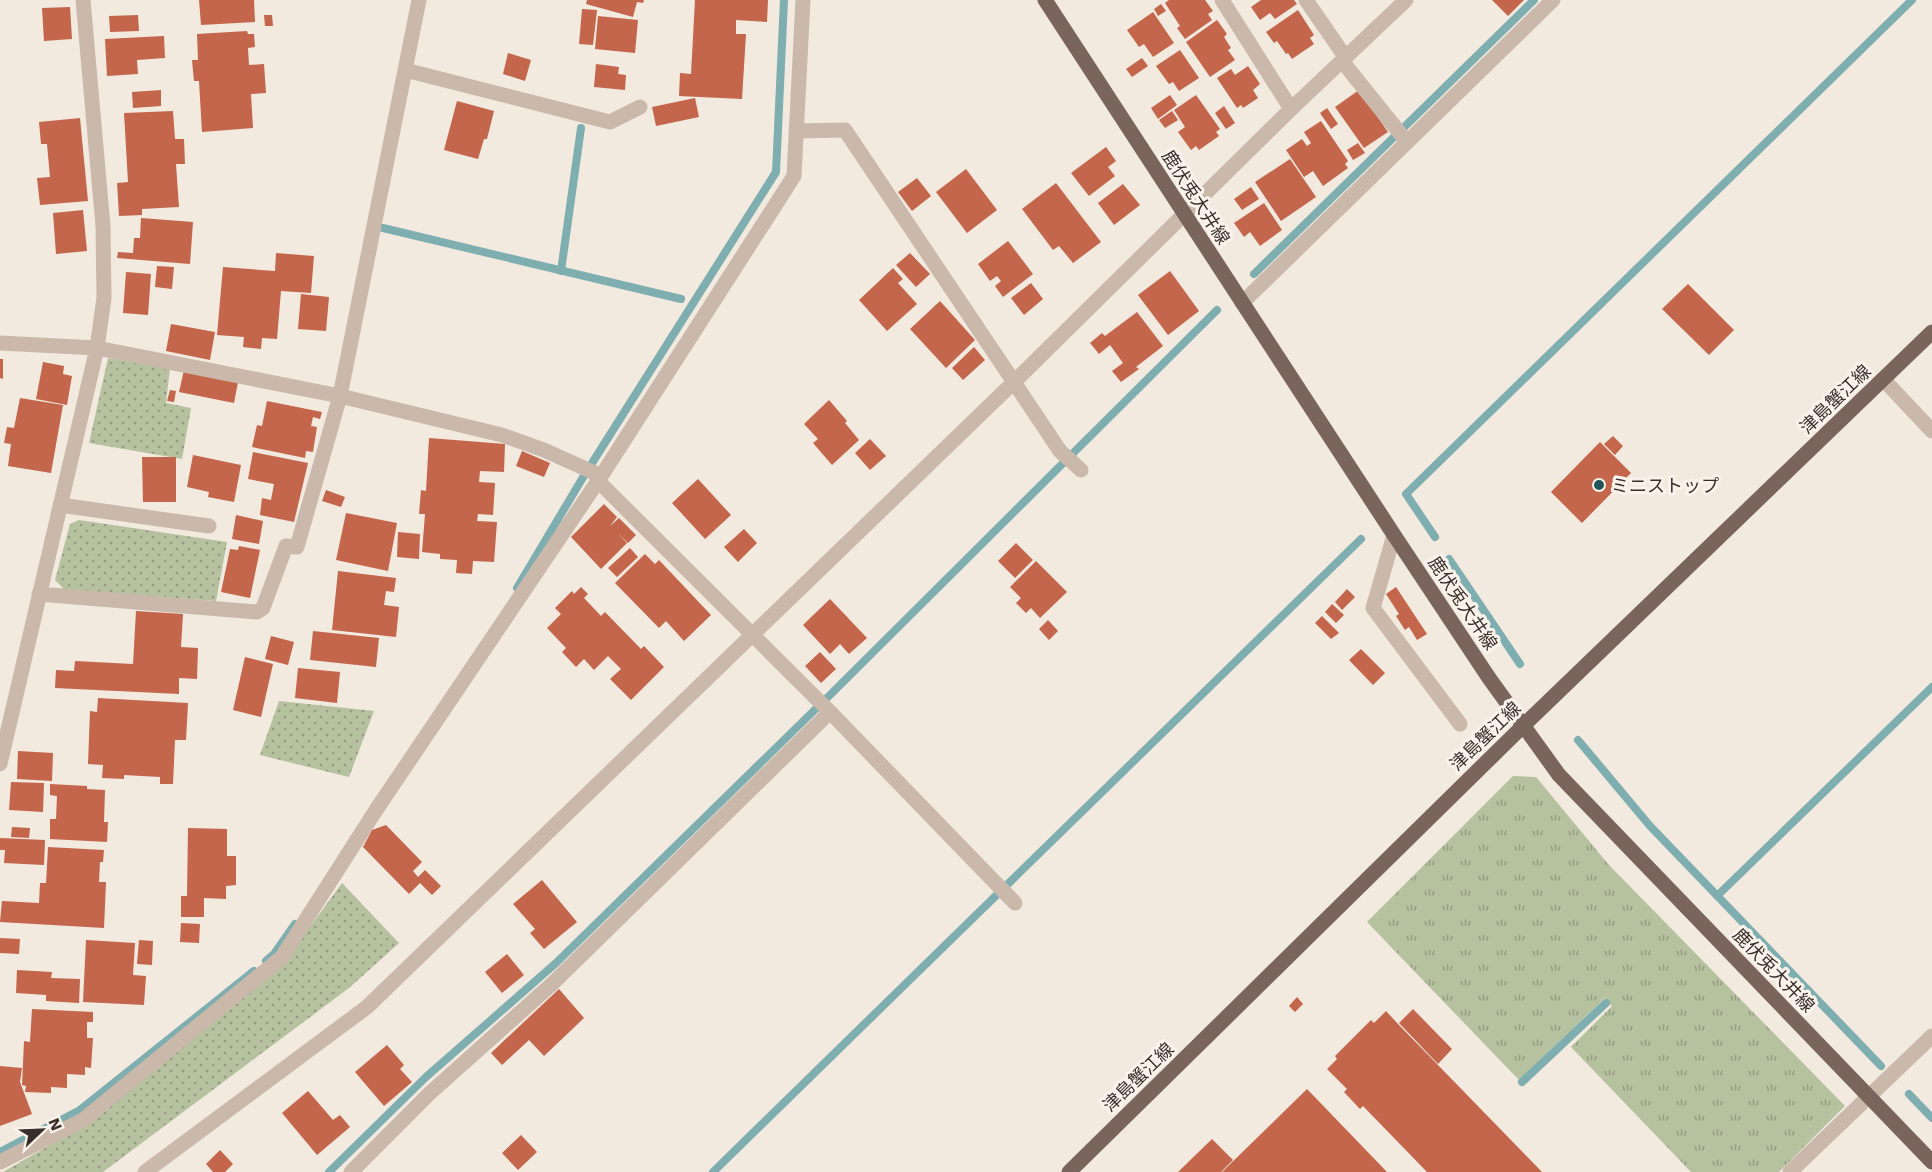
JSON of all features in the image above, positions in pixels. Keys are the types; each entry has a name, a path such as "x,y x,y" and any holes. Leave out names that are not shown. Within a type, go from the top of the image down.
{"main road":[{"name":"鹿伏兎大井線","path":"1045,0 1394,535 1523,726 1559,775 1932,1161"},
{"name":"津島蟹江線","path":"1069,1172 1523,726 1932,332"}],"street":[{"path":"0,764 97,348 104,298 103,226 83,0"},
{"path":"39,594 257,612 263,608 286,546 297,547 340,396 419,0"},
{"path":"0,1162 83,1120 282,957 376,810 794,176 803,0"},
{"path":"1222,0 1291,109"},
{"path":"1306,0 1344,59 1401,134"},
{"path":"145,1172 367,1007 1406,0"},
{"path":"1242,303 1401,134 1553,0"},
{"path":"405,70 610,122 640,107"},
{"path":"796,131 845,130 1060,451 1081,470"},
{"path":"0,343 97,348 340,396 502,435 580,466 597,477 1013,901"},
{"path":"1883,380 1932,431"},
{"path":"60,505 209,526"},
{"path":"1394,535 1373,608 1460,724"},
{"path":"351,1172 430,1093 552,984 830,712"},
{"path":"1790,1172 1932,1036"}],"green space":[{"path":"108,358 170,368 166,403 191,408 182,459 89,443"},
{"path":"79,520 227,542 216,601 65,590 55,580 70,524"},
{"path":"279,701 374,711 349,777 260,755"},
{"path":"1513,776 1536,777 1609,865 1845,1106 1779,1172 1691,1172 1571,1047 1612,1006 1605,998 1519,1080 1367,922"},
{"path":"342,883 399,943 349,988 103,1172 3,1172 88,1123 285,961"}],"building":[{"path":"199,0 254,0 255,22 201,25"},
{"path":"587,0 644,0 643,3 637,2 633,17 586,4"},
{"path":"695,0 768,0 767,22 736,20 736,34 746,34 742,99 679,96 680,73 691,74"},
{"path":"1169,0 1205,0 1213,11 1208,14 1212,20 1185,39 1177,28 1180,26 1165,3"},
{"path":"1261,0 1294,0 1297,4 1275,19 1270,13 1260,20 1251,7"},
{"path":"1492,0 1524,0 1508,16"},
{"path":"1161,4 1166,11 1158,16 1154,9"},
{"path":"70,7 72,39 44,41 42,8"},
{"path":"582,9 597,10 593,45 579,44"},
{"path":"1298,10 1314,35 1310,38 1314,44 1292,59 1277,41 1274,43 1266,32"},
{"path":"1153,12 1174,43 1153,57 1144,44 1139,47 1127,30"},
{"path":"138,15 139,31 110,32 109,16"},
{"path":"264,15 272,15 273,26 265,26"},
{"path":"598,16 638,20 635,53 595,49"},
{"path":"1217,20 1227,34 1224,37 1231,48 1228,50 1235,60 1210,77 1186,42"},
{"path":"247,31 248,34 254,34 255,47 248,48 249,65 264,64 266,93 251,94 253,128 202,132 199,81 194,81 192,60 198,60 197,34"},
{"path":"164,36 165,58 137,60 138,74 107,76 105,39"},
{"path":"1180,50 1199,78 1179,91 1173,82 1169,84 1156,66"},
{"path":"508,53 531,60 525,81 503,74"},
{"path":"1142,58 1148,66 1132,77 1126,69"},
{"path":"596,64 619,67 618,74 626,75 625,90 594,87"},
{"path":"1248,66 1260,84 1253,90 1258,98 1243,108 1241,105 1237,108 1217,78 1231,69 1235,75"},
{"path":"161,90 161,106 133,108 132,92"},
{"path":"1359,90 1388,132 1364,148 1335,107"},
{"path":"1170,95 1177,105 1158,119 1151,108"},
{"path":"1196,95 1220,129 1216,132 1219,136 1199,150 1196,146 1191,150 1178,132 1185,127 1174,110"},
{"path":"695,98 699,117 656,126 652,107"},
{"path":"457,101 494,111 487,139 484,139 478,159 444,150"},
{"path":"1224,106 1235,123 1226,129 1215,113"},
{"path":"1327,108 1338,124 1331,129 1320,113"},
{"path":"173,111 175,139 184,139 185,164 176,164 179,207 142,209 142,215 119,216 117,183 128,182 124,113"},
{"path":"1172,111 1178,120 1165,128 1159,120"},
{"path":"80,118 88,201 40,205 37,178 50,177 47,144 41,144 39,122"},
{"path":"1321,121 1348,161 1345,164 1348,168 1323,186 1313,171 1304,177 1286,150 1302,139 1307,146 1311,143 1304,132"},
{"path":"1358,143 1365,153 1353,160 1347,150"},
{"path":"1106,147 1116,161 1108,167 1115,176 1089,196 1071,173"},
{"path":"1290,159 1316,197 1281,221 1255,182"},
{"path":"966,169 997,210 967,233 936,192"},
{"path":"917,178 931,196 912,211 898,192"},
{"path":"1056,183 1101,242 1073,263 1059,246 1053,250 1022,209"},
{"path":"1123,184 1140,205 1114,225 1098,203"},
{"path":"1251,187 1259,199 1242,210 1234,199"},
{"path":"1264,203 1282,230 1260,246 1250,232 1244,237 1234,223"},
{"path":"83,210 87,251 56,254 53,213"},
{"path":"141,218 193,222 190,264 117,258 118,252 133,253 134,238 140,238"},
{"path":"1008,241 1033,274 1003,297 995,286 1001,281 997,276 990,281 978,264"},
{"path":"276,253 314,256 311,293 281,291 277,339 262,338 261,349 243,347 244,337 217,335 223,267 275,271"},
{"path":"910,253 930,274 916,287 896,265"},
{"path":"157,266 174,267 172,289 155,287"},
{"path":"893,268 903,279 898,283 917,304 887,331 859,300"},
{"path":"1170,271 1199,311 1168,335 1138,295"},
{"path":"126,272 151,274 148,315 123,313"},
{"path":"1031,283 1043,299 1024,315 1011,298"},
{"path":"1688,284 1734,330 1709,355 1662,309"},
{"path":"301,294 329,297 326,331 298,329"},
{"path":"940,301 975,340 946,368 910,329"},
{"path":"1137,312 1163,346 1136,367 1139,369 1121,382 1112,371 1123,363 1110,345 1099,354 1090,343 1102,333 1105,336"},
{"path":"171,324 215,332 210,360 166,351"},
{"path":"974,347 985,360 963,380 952,368"},
{"path":"0,359 3,359 3,379 0,378"},
{"path":"43,362 64,366 63,374 72,376 67,405 36,399"},
{"path":"184,370 238,382 234,403 179,392"},
{"path":"170,390 176,391 174,402 167,401"},
{"path":"20,398 63,405 51,473 8,466 11,444 4,443 7,427 14,428"},
{"path":"829,400 859,440 832,465 813,443 818,439 804,424"},
{"path":"267,401 322,412 320,419 313,417 311,426 317,427 313,452 306,451 305,458 252,447 257,425 262,426"},
{"path":"1613,436 1623,446 1615,455 1604,444"},
{"path":"429,438 505,444 504,472 480,471 479,482 495,483 493,515 478,514 477,521 497,522 494,562 473,561 472,574 456,573 457,560 440,559 440,554 422,552 425,514 419,514 421,490 426,491"},
{"path":"870,439 886,456 870,470 855,453"},
{"path":"1600,442 1631,473 1582,523 1551,492"},
{"path":"522,451 550,463 544,477 516,466"},
{"path":"253,452 308,463 294,522 260,515 262,498 271,500 274,484 248,479"},
{"path":"193,455 241,465 234,502 208,497 209,492 187,487"},
{"path":"142,457 176,457 176,502 143,502"},
{"path":"698,479 731,515 705,539 672,503"},
{"path":"326,490 345,497 341,507 322,501"},
{"path":"604,504 617,517 610,526 619,518 636,535 628,543 618,533 627,543 601,569 571,537"},
{"path":"346,513 397,523 388,571 336,560"},
{"path":"236,515 263,521 259,544 232,539"},
{"path":"744,529 757,543 738,562 724,547"},
{"path":"398,532 420,534 419,559 397,557"},
{"path":"1016,543 1033,560 1015,578 998,561"},
{"path":"239,546 260,550 250,598 221,592 230,549 238,550"},
{"path":"630,548 638,557 617,577 608,568"},
{"path":"645,554 655,564 659,560 711,615 684,641 666,621 659,628 615,583"},
{"path":"1036,561 1067,592 1040,618 1031,608 1026,613 1016,603 1021,598 1010,587"},
{"path":"338,571 396,578 394,592 386,591 384,605 399,607 396,637 332,630"},
{"path":"581,587 588,594 584,598 601,616 605,612 641,649 644,646 664,667 631,700 610,679 621,669 608,656 594,670 584,659 576,667 562,652 566,648 547,628 561,614 555,608 572,591 574,594"},
{"path":"1396,587 1427,634 1417,640 1409,627 1405,630 1396,616 1399,614 1386,594"},
{"path":"1347,589 1355,597 1342,610 1335,602"},
{"path":"830,599 867,638 849,654 840,644 830,654 803,625"},
{"path":"1332,604 1344,615 1336,623 1325,612"},
{"path":"136,611 183,614 181,647 198,648 197,679 179,678 179,694 55,688 56,670 74,671 75,661 133,664"},
{"path":"1322,616 1339,633 1331,639 1315,623"},
{"path":"1048,620 1058,631 1049,640 1039,629"},
{"path":"313,631 379,638 376,667 310,660"},
{"path":"271,636 294,642 288,665 265,659"},
{"path":"1361,649 1385,673 1373,685 1349,660"},
{"path":"820,652 836,669 821,683 805,666"},
{"path":"245,657 273,664 261,717 233,710"},
{"path":"298,668 340,672 337,703 295,698"},
{"path":"98,698 188,703 186,740 175,740 173,784 160,784 160,777 124,775 124,779 102,778 103,765 88,764 90,711 97,712"},
{"path":"18,751 53,753 52,781 17,779"},
{"path":"11,782 44,783 43,812 9,810"},
{"path":"50,784 87,786 87,789 105,790 104,822 108,822 107,842 50,839 50,819 56,819 57,796 50,795"},
{"path":"386,825 422,862 413,871 418,877 425,870 441,886 432,895 420,883 409,894 363,847 372,830"},
{"path":"12,827 30,828 29,838 11,837"},
{"path":"188,828 227,829 227,856 236,856 236,885 226,886 226,899 204,898 204,917 181,917 181,896 187,896"},
{"path":"0,838 45,840 44,865 4,863 5,850 0,850"},
{"path":"48,847 104,850 103,862 100,862 99,882 106,882 104,928 0,922 2,901 39,903 40,883 46,883"},
{"path":"542,880 577,922 544,949 530,933 535,929 513,904"},
{"path":"181,923 200,924 199,943 180,942"},
{"path":"0,938 20,939 19,954 0,953"},
{"path":"86,940 135,943 133,975 146,976 144,1005 83,1002"},
{"path":"139,940 153,941 152,965 137,964"},
{"path":"507,954 524,975 502,993 485,972"},
{"path":"17,970 52,972 51,978 80,979 79,1003 46,1001 46,995 16,993"},
{"path":"559,989 584,1018 544,1056 529,1040 502,1065 491,1053"},
{"path":"1297,997 1303,1004 1295,1012 1289,1006"},
{"path":"32,1009 93,1012 93,1022 87,1022 87,1038 93,1038 91,1068 85,1067 85,1075 67,1074 67,1088 51,1087 51,1093 25,1092 26,1086 22,1085 24,1041 30,1042"},
{"path":"1413,1009 1452,1049 1438,1064 1399,1023"},
{"path":"1386,1011 1542,1172 1427,1172 1363,1106 1360,1109 1344,1092 1347,1089 1327,1069 1337,1059 1335,1056 1371,1020 1374,1023"},
{"path":"387,1045 404,1065 400,1069 412,1082 384,1106 355,1072"},
{"path":"0,1066 22,1068 20,1082 32,1114 0,1126"},
{"path":"1307,1089 1387,1172 1222,1172"},
{"path":"308,1091 333,1120 340,1115 350,1127 317,1155 282,1113"},
{"path":"521,1135 537,1152 518,1170 502,1153"},
{"path":"1212,1139 1233,1160 1221,1172 1178,1172"},
{"path":"220,1150 233,1164 225,1172 213,1172 206,1164"}],"waterway":[{"path":"517,588 582,479 776,172 784,0"},
{"path":"1254,274 1534,0"},
{"path":"1435,537 1406,494 1912,0"},
{"path":"561,271 581,128"},
{"path":"383,228 681,299"},
{"path":"329,1172 426,1077 556,963 831,694 1217,310"},
{"path":"713,1172 1361,539"},
{"path":"1449,559 1520,664"},
{"path":"1717,896 1932,687"},
{"path":"1578,740 1650,826 1881,1066"},
{"path":"266,961 274,954 295,924"},
{"path":"0,1152 80,1110 254,971"},
{"path":"1522,1082 1606,1003"},
{"path":"1909,1094 1932,1118"}],"place":[{"name":"ミニストップ","path":"1599,485"}]}
